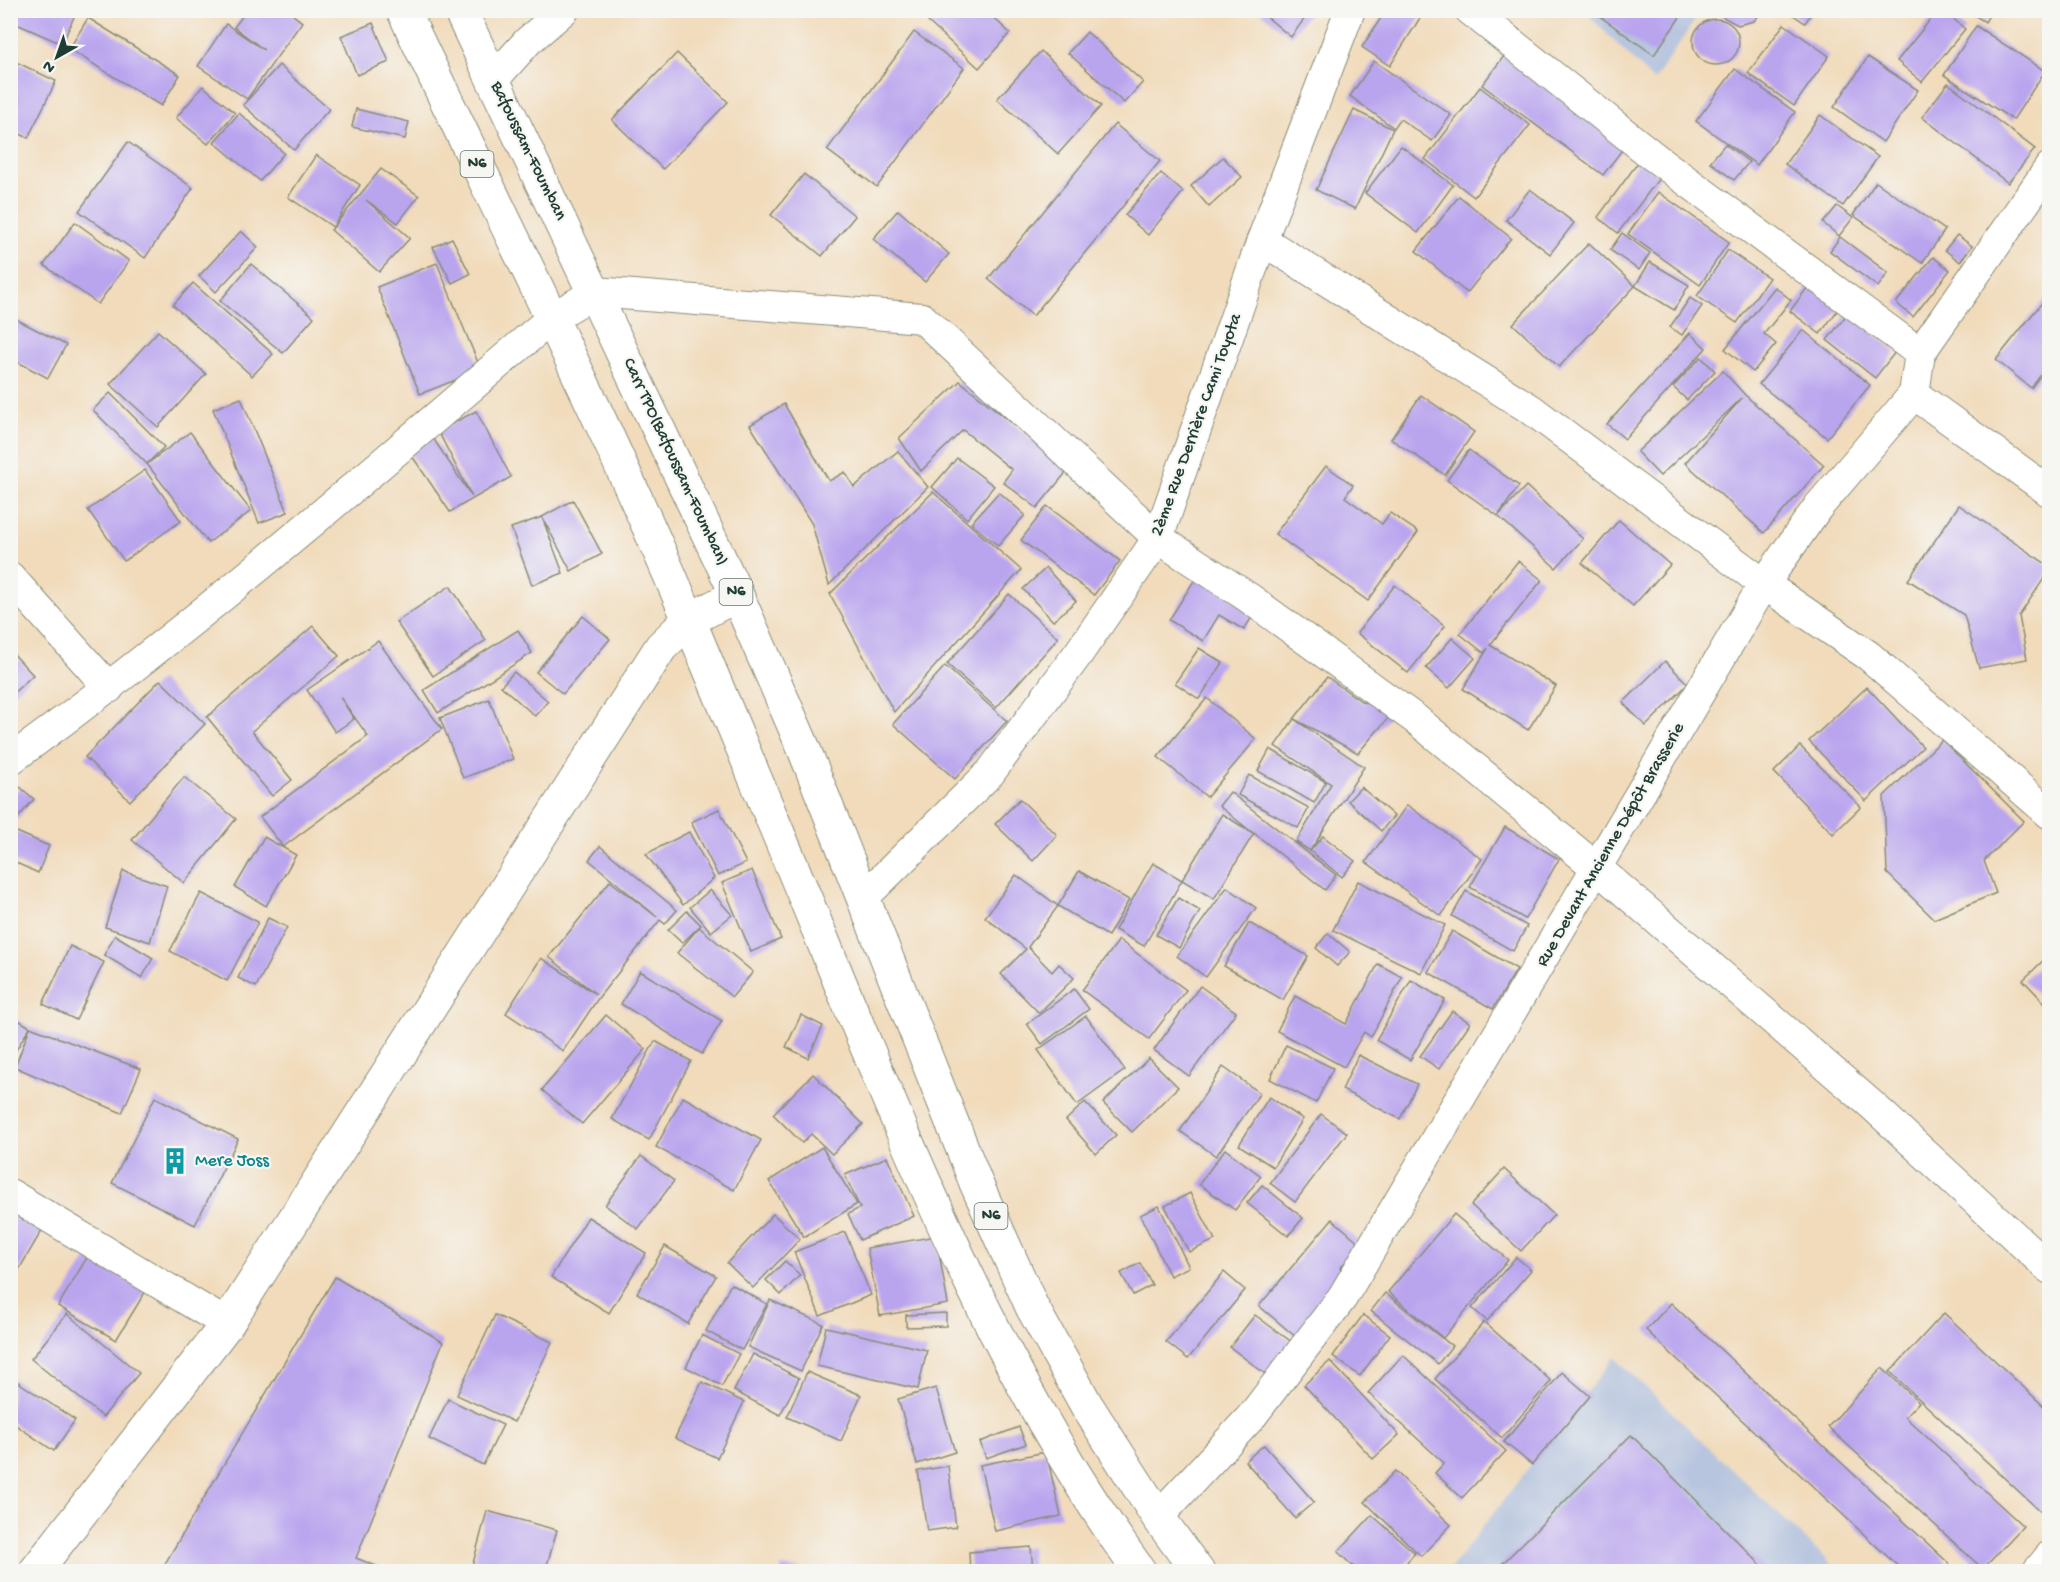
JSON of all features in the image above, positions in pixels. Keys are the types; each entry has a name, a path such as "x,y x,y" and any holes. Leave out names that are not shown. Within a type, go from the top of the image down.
{"main road":[{"name":"N6","path":"403,10 553,317 689,620 926,1184 992,1326 1041,1420 1101,1518 1140,1572"},
{"name":"Bafoussam-Foumban","path":"460,10 596,292"},
{"name":"Carr TPO(Bafoussam-Foumban)","path":"596,292 737,595 804,749 863,898"},
{"path":"35,1572 226,1324 523,864 643,672 661,647 689,620 737,595"},
{"name":"N6","path":"863,898 976,1183 1032,1307 1087,1407 1158,1517"},
{"path":"1158,1517 1198,1572"}],"street":[{"path":"494,80 528,40 564,10"},
{"name":"2ème Rue Derrière Cami Toyota","path":"863,898 990,773 1158,538 1262,240 1350,10"},
{"path":"1470,10 1653,156 1920,353"},
{"path":"2049,167 1920,353 1914,394 2049,492"},
{"path":"1262,240 1532,410 1764,584 1869,656 2049,814"},
{"path":"10,760 109,688 298,534 553,317 596,292 922,318 1158,538 1249,598 1418,721 1598,869 1873,1106 2049,1269"},
{"name":"Rue Devant Ancienne Dépôt Brasserie","path":"1158,1517 1252,1416 1342,1298 1598,869 1764,584 1818,507 1914,394"},
{"path":"10,577 109,688"},
{"path":"10,1194 226,1324"},
{"path":"2037,1572 2049,1556"}],"shaded area":[{"path":"1584,11 1701,11 1654,81"},
{"path":"1614,1357 1838,1571 1448,1572"}],"building":[{"path":"13,10 77,10 62,44 10,21"},
{"path":"247,10 287,10 302,22 247,99 198,66 226,24 264,50 234,27"},
{"path":"936,10 985,10 1010,33 979,68 927,21"},
{"path":"1258,10 1311,10 1291,37"},
{"path":"1386,10 1425,10 1390,66 1362,47"},
{"path":"1591,10 1685,10 1654,55"},
{"path":"1720,10 1763,10 1754,21 1738,25 1723,17"},
{"path":"1786,10 1814,10 1805,23"},
{"path":"1938,10 1943,10 1965,29 1922,82 1897,61"},
{"path":"1966,10 1992,10 1985,22"},
{"path":"88,18 180,75 161,106 69,49"},
{"path":"1721,19 1733,25 1738,33 1738,51 1733,59 1725,64 1711,65 1699,59 1694,51 1693,37 1699,25 1707,20"},
{"path":"373,23 389,62 357,75 341,36"},
{"path":"1784,24 1829,56 1794,106 1748,73"},
{"path":"1976,26 2045,71 2013,120 1944,75"},
{"path":"914,32 964,68 877,187 827,150"},
{"path":"1087,32 1143,82 1124,103 1068,53"},
{"path":"1041,51 1101,106 1058,154 997,99"},
{"path":"677,53 728,102 663,169 612,120"},
{"path":"1504,56 1625,146 1603,175 1482,85"},
{"path":"1868,57 1918,90 1883,142 1834,107"},
{"path":"12,60 56,81 28,138 10,129"},
{"path":"1374,61 1451,115 1432,141 1400,119 1394,128 1350,96"},
{"path":"279,65 329,109 294,150 243,105"},
{"path":"1735,69 1795,112 1757,165 1696,121"},
{"path":"1948,83 2035,149 2008,183 1922,117"},
{"path":"203,86 235,113 208,144 176,118"},
{"path":"1480,87 1530,125 1474,197 1425,159"},
{"path":"356,109 409,122 405,139 352,127"},
{"path":"1354,110 1393,129 1355,209 1316,190"},
{"path":"239,113 284,153 260,181 214,142"},
{"path":"1820,115 1878,157 1843,206 1785,164"},
{"path":"1115,124 1160,161 1033,316 988,279"},
{"path":"128,142 193,188 145,258 79,211"},
{"path":"1725,144 1749,162 1734,180 1710,162"},
{"path":"1401,146 1453,185 1418,233 1365,193"},
{"path":"316,155 360,185 333,227 288,197"},
{"path":"1223,157 1242,177 1209,207 1191,186"},
{"path":"1639,161 1660,177 1618,233 1598,217"},
{"path":"381,169 419,196 398,223 366,200 410,238 379,272 331,230"},
{"path":"1161,173 1183,192 1148,235 1125,215"},
{"path":"804,174 855,216 822,256 771,215"},
{"path":"1876,182 1945,230 1922,263 1853,215"},
{"path":"1530,189 1574,223 1550,254 1506,220"},
{"path":"1658,192 1729,242 1700,285 1628,234"},
{"path":"1459,196 1511,238 1467,293 1416,251"},
{"path":"1837,206 1853,218 1839,236 1823,223"},
{"path":"898,210 949,254 925,282 873,239"},
{"path":"75,222 129,261 98,304 44,265"},
{"path":"241,231 258,247 216,292 199,276"},
{"path":"1622,233 1650,253 1639,270 1610,250"},
{"path":"1957,235 1972,246 1960,262 1945,250"},
{"path":"1840,237 1888,273 1878,287 1830,251"},
{"path":"452,238 470,274 452,283 433,247"},
{"path":"1589,243 1635,286 1559,367 1513,324"},
{"path":"1728,250 1769,278 1737,323 1697,296"},
{"path":"1933,257 1950,270 1913,317 1896,303"},
{"path":"1650,262 1689,285 1674,310 1635,286"},
{"path":"437,263 481,370 420,394 377,287"},
{"path":"251,264 314,317 283,353 220,301"},
{"path":"193,283 273,354 252,376 173,305"},
{"path":"1810,284 1840,307 1820,334 1790,311"},
{"path":"1775,287 1791,300 1764,334 1776,344 1753,372 1725,349"},
{"path":"1690,298 1702,306 1682,335 1670,327"},
{"path":"2044,300 2049,305 2049,364 2031,388 1996,360"},
{"path":"1848,313 1896,351 1875,378 1827,340"},
{"path":"10,316 66,345 48,378 10,358"},
{"path":"1803,330 1870,385 1827,438 1759,384"},
{"path":"158,331 206,374 158,427 110,384"},
{"path":"1690,333 1706,348 1625,439 1607,424"},
{"path":"1701,357 1715,371 1687,400 1673,387"},
{"path":"1723,371 1745,395 1824,465 1764,533 1685,463 1742,398 1660,476 1637,452"},
{"path":"960,381 1069,469 1037,508 1003,482 1012,470 963,430 921,471 899,438"},
{"path":"110,393 164,447 147,464 93,410"},
{"path":"1421,395 1474,432 1445,475 1391,439"},
{"path":"241,398 288,512 259,523 213,409"},
{"path":"784,404 829,481 845,472 854,487 898,451 928,487 829,585 812,524 750,425"},
{"path":"476,411 511,477 450,512 408,450 431,435 472,497 438,431"},
{"path":"190,432 251,511 208,543 147,464"},
{"path":"1469,450 1519,486 1498,516 1447,480"},
{"path":"957,458 994,486 967,519 932,487"},
{"path":"1326,466 1353,485 1345,497 1382,524 1390,513 1418,532 1368,601 1275,534"},
{"path":"145,470 181,521 124,561 88,510"},
{"path":"1526,486 1583,539 1556,568 1498,516"},
{"path":"933,492 1021,570 894,712 830,594"},
{"path":"999,492 1025,515 998,546 971,523"},
{"path":"573,500 602,554 571,571 542,517"},
{"path":"1959,505 2049,566 2049,571 2019,616 2027,659 1979,668 1964,615 1908,580"},
{"path":"1047,506 1120,561 1094,595 1021,540"},
{"path":"542,517 563,573 532,585 511,528"},
{"path":"1619,520 1670,565 1633,606 1582,563"},
{"path":"1518,561 1542,580 1490,645 1556,686 1528,730 1463,689 1488,648 1484,653 1460,634"},
{"path":"1046,568 1076,601 1053,621 1023,589"},
{"path":"1197,576 1255,612 1244,630 1219,615 1203,641 1169,620"},
{"path":"1395,585 1445,626 1408,673 1357,633"},
{"path":"450,586 486,640 433,676 396,622"},
{"path":"1009,594 1058,638 996,708 947,664"},
{"path":"583,616 610,639 563,694 536,672"},
{"path":"313,626 339,656 252,731 292,780 272,796 207,717"},
{"path":"518,630 532,653 438,713 424,690"},
{"path":"1452,638 1475,658 1449,688 1426,668"},
{"path":"378,641 442,729 283,847 260,817 368,736 340,697 354,719 335,732 307,690"},
{"path":"1199,648 1223,663 1199,699 1175,683"},
{"path":"10,650 33,675 10,696"},
{"path":"1665,661 1688,684 1646,726 1623,703"},
{"path":"945,666 1007,721 955,779 893,724"},
{"path":"514,672 548,701 535,716 501,686"},
{"path":"1327,677 1364,703 1372,692 1396,709 1358,753 1294,719"},
{"path":"160,680 205,724 130,801 85,757"},
{"path":"1867,687 1923,747 1866,801 1809,741"},
{"path":"1207,698 1256,739 1207,797 1158,757"},
{"path":"489,699 513,759 463,778 440,718"},
{"path":"1294,719 1364,767 1310,851 1296,842 1331,784 1275,746"},
{"path":"1942,740 2024,821 1984,861 1996,893 1934,919 1887,873 1884,796"},
{"path":"1800,746 1861,807 1833,834 1774,772"},
{"path":"1270,749 1326,782 1314,803 1258,771"},
{"path":"1249,775 1309,808 1298,828 1238,795"},
{"path":"184,777 236,819 184,883 132,840"},
{"path":"20,787 34,799 10,827 10,798"},
{"path":"1361,787 1394,816 1381,831 1348,801"},
{"path":"1230,792 1336,875 1325,890 1254,833 1214,899 1182,880 1222,814 1253,833 1219,806"},
{"path":"1020,799 1057,835 1033,861 995,824"},
{"path":"1407,805 1482,859 1441,916 1366,862"},
{"path":"719,809 746,863 718,876 691,822"},
{"path":"1505,827 1559,859 1525,919 1470,887"},
{"path":"10,829 49,846 38,873 10,860"},
{"path":"689,832 714,878 683,905 646,854"},
{"path":"1323,836 1355,861 1342,877 1310,851"},
{"path":"264,837 296,855 266,906 235,887"},
{"path":"600,846 677,910 665,924 660,920 599,997 563,1051 506,1013 541,958 596,994 549,957 610,881 657,917 589,860"},
{"path":"1153,863 1182,880 1144,946 1115,930"},
{"path":"752,870 781,939 751,952 722,883"},
{"path":"123,871 167,886 150,942 105,927"},
{"path":"1079,871 1129,900 1108,936 1058,906"},
{"path":"1016,875 1058,906 1028,947 1052,972 1059,964 1074,978 1039,1013 1001,974 1026,949 985,917"},
{"path":"1358,881 1445,925 1421,973 1333,930"},
{"path":"1227,887 1256,908 1206,977 1177,956"},
{"path":"710,890 732,915 711,932 690,907"},
{"path":"1466,891 1527,926 1513,951 1452,916"},
{"path":"201,893 258,922 227,981 170,951"},
{"path":"1178,898 1200,911 1179,948 1156,935"},
{"path":"687,911 701,925 682,943 668,930"},
{"path":"10,915 16,918 10,928"},
{"path":"268,918 287,927 256,987 238,978"},
{"path":"1249,923 1308,956 1283,1000 1224,966"},
{"path":"699,927 753,972 732,997 677,953"},
{"path":"1452,931 1517,969 1493,1009 1428,972"},
{"path":"1328,933 1350,952 1337,966 1316,948"},
{"path":"115,935 153,958 142,978 104,955"},
{"path":"1119,940 1186,990 1149,1039 1082,990"},
{"path":"70,946 104,962 76,1020 43,1004"},
{"path":"2049,955 2049,998 2045,1003 2023,980"},
{"path":"1378,964 1402,977 1371,1037 1364,1032 1344,1067 1277,1031 1295,996 1346,1024"},
{"path":"640,971 722,1021 702,1054 621,1004"},
{"path":"1411,980 1445,1000 1410,1060 1376,1040"},
{"path":"1200,986 1236,1012 1189,1076 1154,1050"},
{"path":"1074,989 1089,1009 1042,1044 1027,1024"},
{"path":"1452,1011 1470,1023 1439,1069 1420,1056"},
{"path":"10,1015 30,1027 10,1060"},
{"path":"606,1015 646,1049 582,1124 542,1090"},
{"path":"801,1015 823,1026 808,1058 786,1047"},
{"path":"1086,1016 1125,1070 1077,1105 1038,1050"},
{"path":"30,1027 141,1069 122,1113 15,1067"},
{"path":"655,1041 691,1061 649,1140 612,1119"},
{"path":"1286,1045 1333,1068 1316,1103 1270,1079"},
{"path":"1358,1055 1417,1084 1400,1119 1342,1090"},
{"path":"1149,1058 1178,1087 1132,1132 1103,1103"},
{"path":"1223,1067 1260,1093 1216,1156 1180,1131"},
{"path":"813,1074 863,1124 832,1154 811,1134 802,1143 773,1114"},
{"name":"Mere Joss","path":"155,1097 238,1139 195,1225 112,1183"},
{"path":"683,1097 761,1140 734,1190 656,1147"},
{"path":"1269,1097 1303,1119 1273,1167 1239,1145"},
{"path":"1085,1102 1116,1135 1096,1154 1066,1120"},
{"path":"1321,1114 1347,1133 1295,1202 1270,1183"},
{"path":"822,1147 857,1204 804,1237 769,1181"},
{"path":"1225,1149 1261,1176 1235,1210 1199,1184"},
{"path":"641,1156 674,1181 638,1229 605,1205"},
{"path":"887,1157 914,1216 860,1240 848,1214 860,1208 845,1175"},
{"path":"1504,1169 1554,1215 1521,1251 1471,1205"},
{"path":"1262,1185 1303,1218 1288,1236 1247,1203"},
{"path":"1190,1193 1215,1240 1189,1252 1165,1206"},
{"path":"10,1205 45,1225 10,1285"},
{"path":"1159,1206 1189,1267 1170,1276 1140,1215"},
{"path":"773,1214 800,1239 753,1288 727,1263"},
{"path":"1454,1214 1508,1260 1443,1338 1388,1292"},
{"path":"588,1217 646,1253 609,1313 551,1277"},
{"path":"1332,1219 1361,1244 1340,1268 1348,1275 1296,1337 1259,1306"},
{"path":"845,1232 871,1295 820,1316 794,1252"},
{"path":"936,1236 948,1304 880,1316 867,1248"},
{"path":"665,1246 716,1276 688,1324 637,1293"},
{"path":"89,1254 147,1289 116,1340 58,1306"},
{"path":"1516,1257 1531,1270 1487,1321 1472,1308"},
{"path":"785,1261 800,1275 781,1295 766,1280"},
{"path":"1140,1263 1152,1285 1133,1295 1121,1273"},
{"path":"1224,1272 1245,1290 1188,1359 1166,1342"},
{"path":"335,1277 443,1342 356,1558 391,1572 160,1572"},
{"path":"731,1284 767,1304 742,1350 706,1331"},
{"path":"1385,1293 1452,1346 1438,1364 1371,1311"},
{"path":"770,1300 823,1324 801,1371 748,1347"},
{"path":"1671,1303 1958,1572 1904,1572 1646,1330"},
{"path":"946,1313 946,1326 906,1327 906,1315"},
{"path":"1944,1313 2049,1411 2049,1503 2041,1512 1890,1372"},
{"path":"67,1314 139,1373 103,1417 31,1359"},
{"path":"495,1315 552,1342 514,1422 457,1395"},
{"path":"1255,1315 1293,1343 1268,1376 1230,1347"},
{"path":"1363,1315 1390,1335 1360,1376 1333,1356"},
{"path":"1484,1322 1551,1381 1502,1438 1435,1379"},
{"path":"826,1327 927,1350 918,1389 817,1366"},
{"path":"702,1335 739,1354 722,1386 686,1367"},
{"path":"753,1354 799,1378 780,1415 734,1391"},
{"path":"1403,1355 1506,1451 1462,1498 1435,1473 1444,1463 1368,1393"},
{"path":"1330,1361 1399,1435 1373,1459 1304,1385"},
{"path":"1882,1368 1919,1402 1905,1417 2023,1526 1983,1569 1828,1427"},
{"path":"807,1372 861,1395 841,1441 787,1417"},
{"path":"1562,1372 1590,1396 1532,1465 1504,1442"},
{"path":"12,1378 75,1420 54,1451 10,1421"},
{"path":"702,1382 744,1402 717,1458 675,1438"},
{"path":"936,1388 955,1452 917,1464 898,1399"},
{"path":"448,1399 503,1425 483,1465 429,1439"},
{"path":"1019,1427 1026,1444 986,1458 980,1442"},
{"path":"1631,1435 1768,1572 1494,1572"},
{"path":"1264,1445 1314,1502 1295,1518 1245,1461"},
{"path":"1046,1452 1061,1516 995,1531 980,1465"},
{"path":"948,1466 956,1527 927,1531 918,1471"},
{"path":"1395,1471 1451,1525 1421,1556 1365,1502"},
{"path":"487,1511 557,1530 545,1572 489,1572 472,1567"},
{"path":"1372,1515 1415,1553 1398,1572 1359,1572 1338,1552"},
{"path":"1031,1547 1033,1572 970,1572 969,1552"},
{"path":"781,1567 805,1570 805,1572 781,1572"}],"place":[{"name":"Mere Joss","path":"175,1161"}]}
